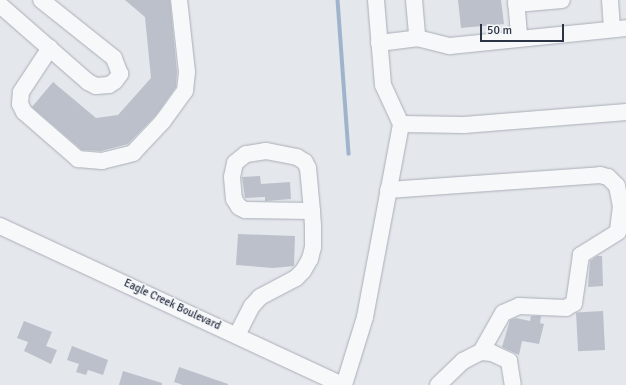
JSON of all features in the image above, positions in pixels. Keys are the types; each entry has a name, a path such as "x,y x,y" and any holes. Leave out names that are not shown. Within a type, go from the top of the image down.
{"street":[{"path":"4,4 88,82 96,86 109,85 120,74 114,58 41,0"},
{"path":"50,48 21,92 20,104 24,112 78,159 102,161 133,153 163,121 185,91 187,72 179,0"},
{"path":"344,385 365,317 401,124 383,85 376,0"},
{"path":"414,0 417,38"},
{"path":"519,38 516,2 562,0"},
{"path":"379,43 417,38 450,46 619,28 610,0"},
{"path":"401,124 464,125 626,112"},
{"path":"237,335 252,306 260,297 296,278 310,259 313,247 312,211 308,168 297,157 266,151 246,154 235,163 232,177 234,199 239,207 245,210 312,211"},
{"path":"388,190 600,175 608,177 617,186 621,206 618,232 581,255 574,303 566,308 519,306 503,313 482,352"},
{"name":"Eagle Creek Boulevard","path":"0,226 344,385"},
{"path":"438,385 463,361 482,352 492,353 509,361 513,385"}],"building":[{"path":"125,0 170,0 177,72 176,87 156,115 128,144 101,151 82,150 32,107 53,82 96,118 118,115 151,78 145,17"},
{"path":"458,0 501,0 504,24 461,28"},
{"path":"260,176 261,184 290,182 291,199 265,201 265,197 245,198 242,177"},
{"path":"238,234 295,236 294,266 273,268 236,265"},
{"path":"597,256 602,256 603,286 588,287 590,261"},
{"path":"603,311 605,350 578,351 576,312"},
{"path":"531,316 541,316 540,323 544,324 539,344 522,341 519,355 502,347 510,320 516,318 530,321"},
{"path":"24,321 52,332 46,346 57,350 51,364 24,351 28,342 17,338"},
{"path":"72,346 108,360 103,375 88,370 86,375 76,372 79,364 67,360"},
{"path":"179,367 228,385 183,385 174,382"},
{"path":"123,371 162,383 162,385 119,385"}],"waterway":[{"path":"338,0 349,154"}]}
